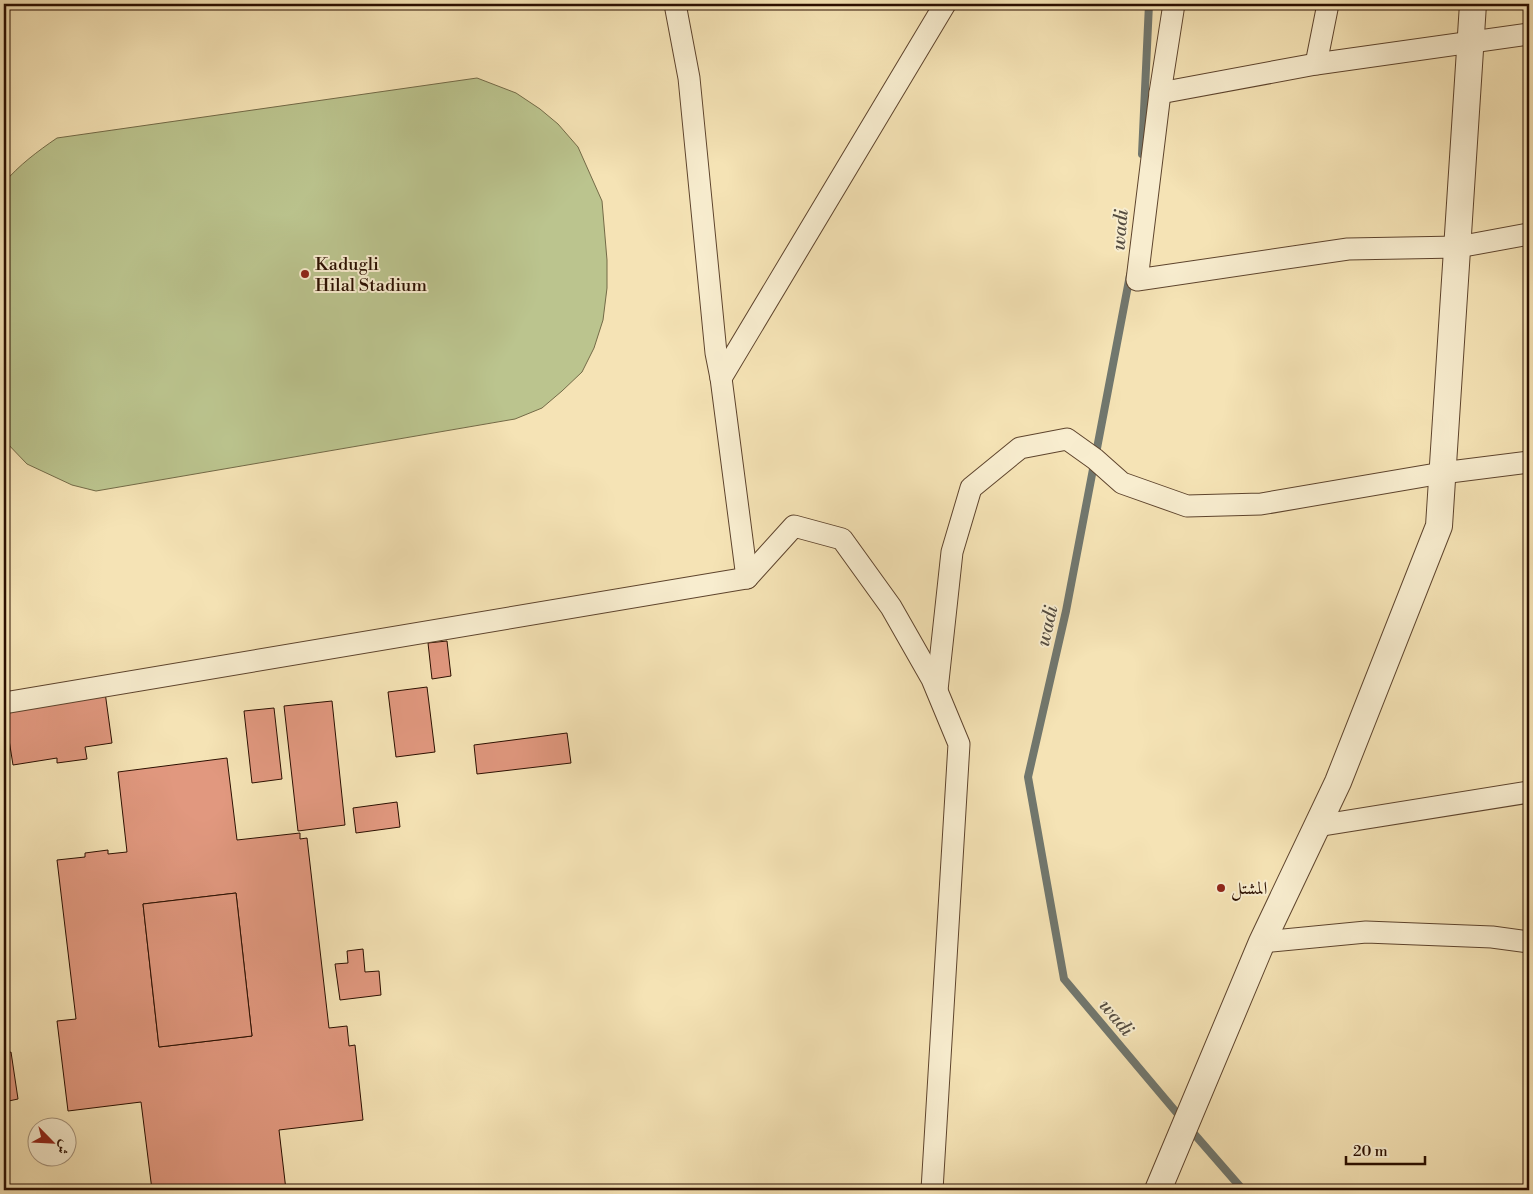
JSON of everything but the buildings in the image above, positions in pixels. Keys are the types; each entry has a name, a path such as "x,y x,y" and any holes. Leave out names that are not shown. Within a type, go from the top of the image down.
{"street":[{"path":"675,4 689,78 716,353 721,378 747,578"},
{"path":"721,378 945,4"},
{"path":"1174,4 1160,93 1137,280 1348,249 1458,246 1529,234"},
{"path":"1316,64 1328,4"},
{"path":"1158,1190 1262,942 1342,773 1438,526 1473,4"},
{"path":"1160,93 1316,64 1529,34"},
{"path":"937,691 952,552 971,488 1020,448 1068,439 1122,483 1187,506 1260,504 1442,473 1529,462"},
{"path":"4,703 747,578 794,526 842,539 891,607 932,679 959,744 932,1190"},
{"path":"1317,826 1529,792"},
{"path":"1262,942 1366,932 1492,936 1529,942"}],"green space":[{"name":"Kadugli Hilal Stadium","path":"477,78 516,93 558,124 578,147 602,201 607,260 607,288 603,320 594,348 582,372 542,408 515,419 96,491 72,485 27,464 4,440 4,183 36,153 57,138"}],"waterway":[{"name":"wadi","path":"1142,154 1149,4"},
{"name":"wadi","path":"1130,275 1066,611 1028,777 1064,979 1182,1119"},
{"name":"wadi","path":"1189,1128 1243,1190"}],"place":[{"name":"Kadugli Hilal Stadium","path":"305,274"},
{"name":"المشتل","path":"1221,888"}]}
